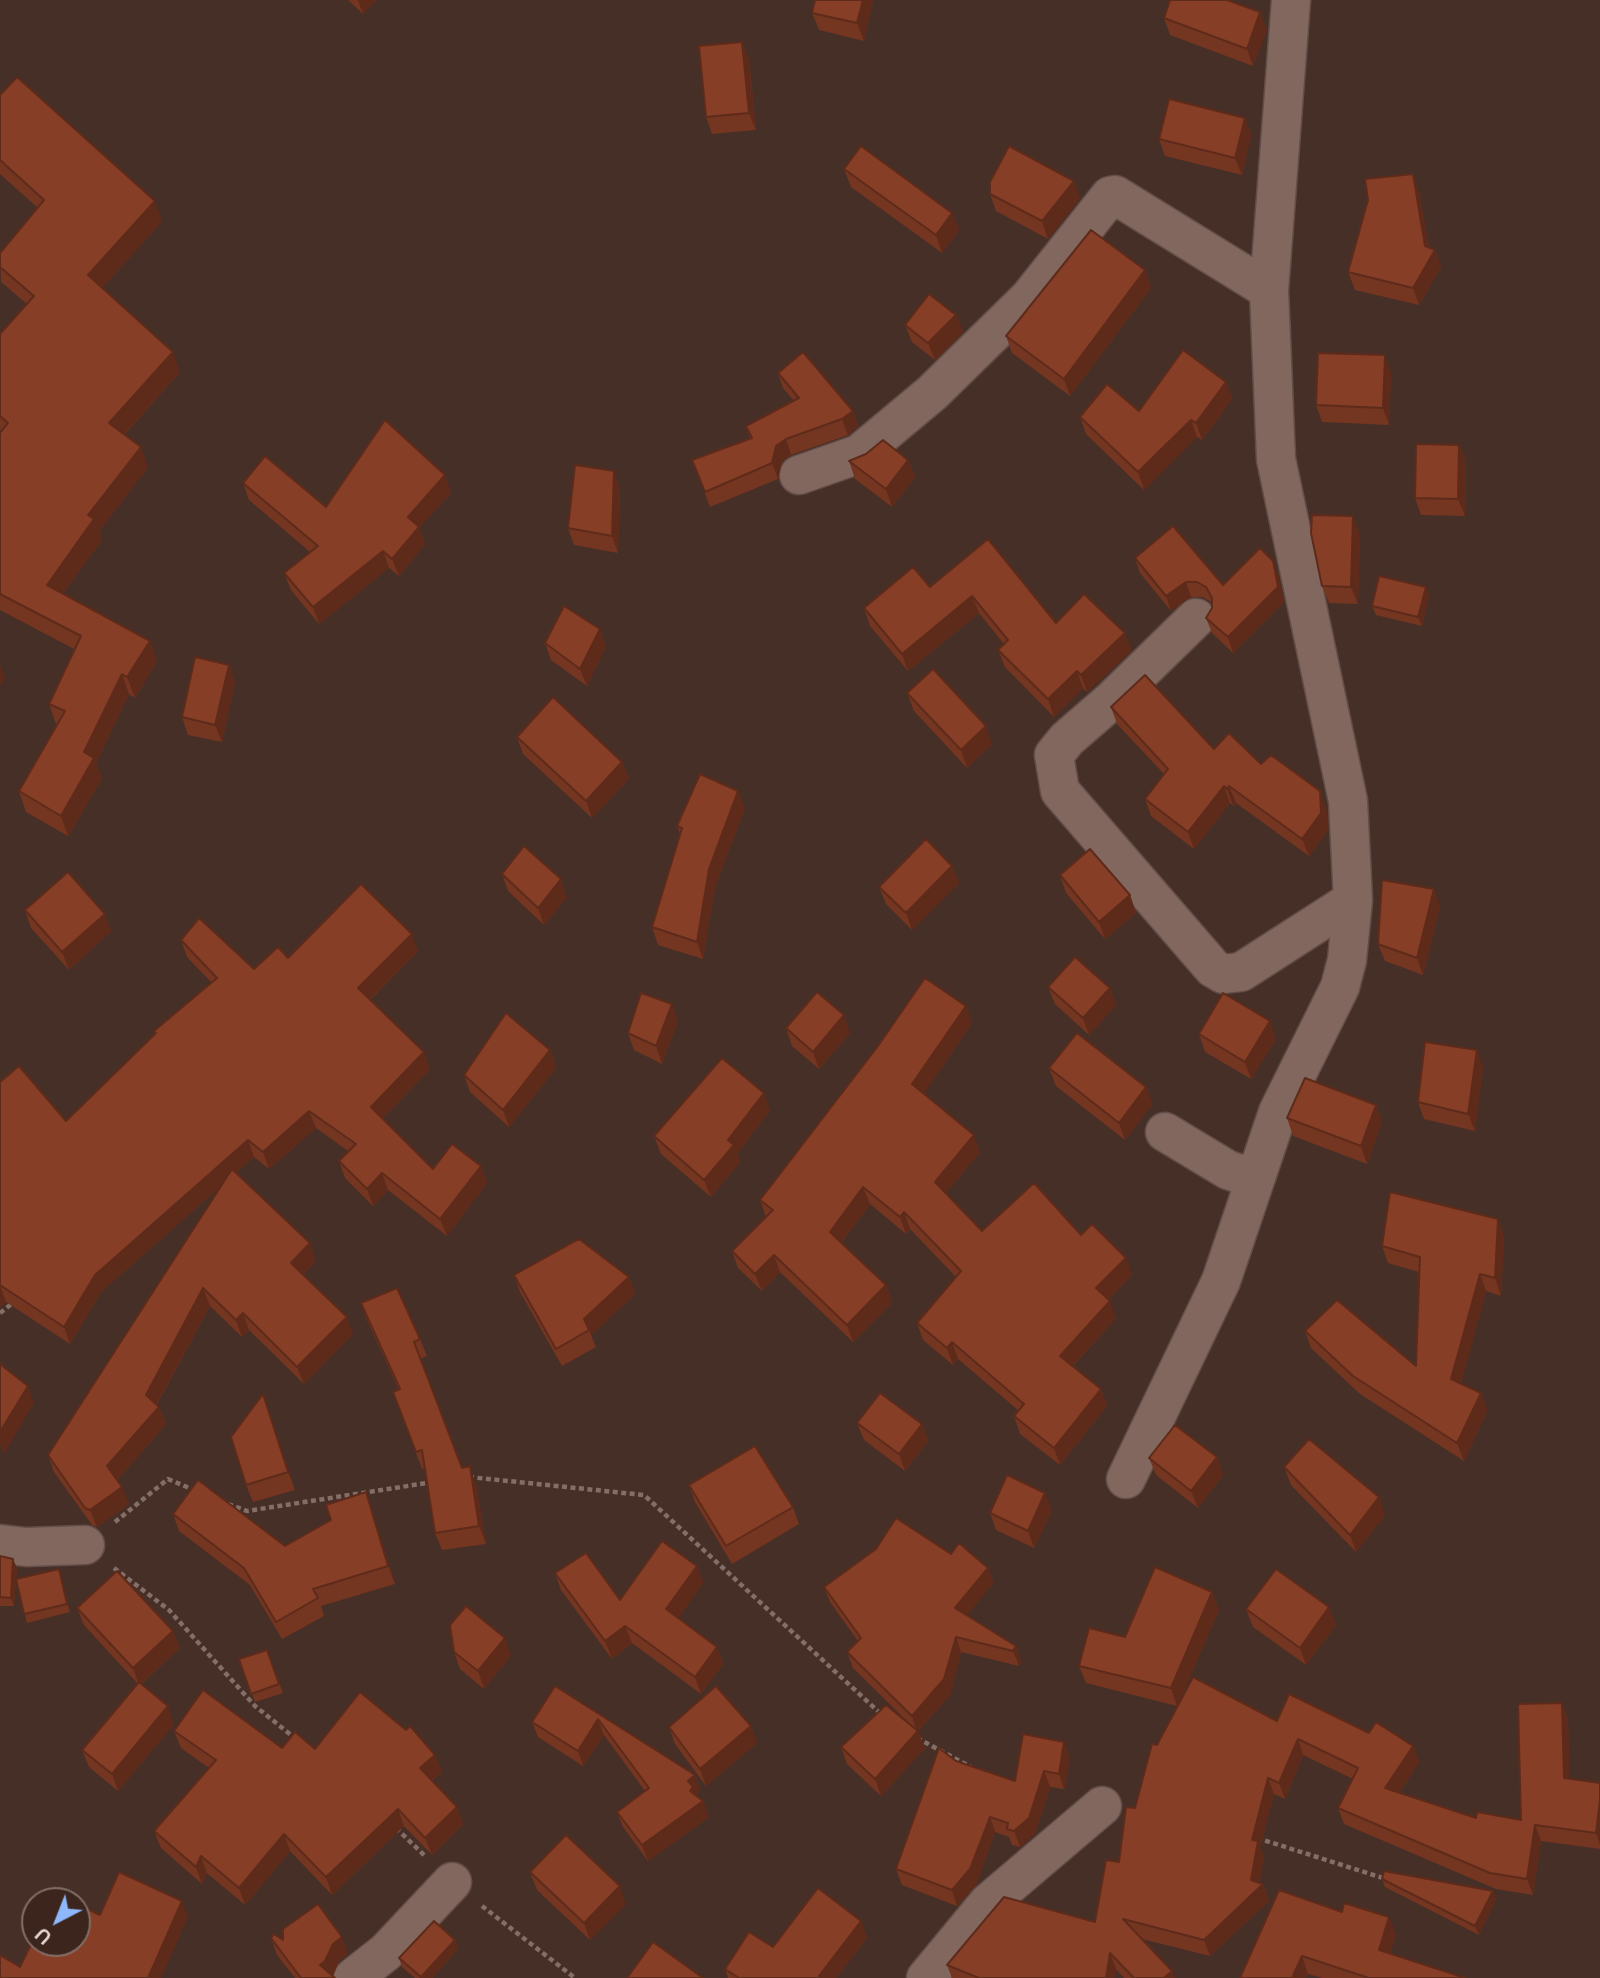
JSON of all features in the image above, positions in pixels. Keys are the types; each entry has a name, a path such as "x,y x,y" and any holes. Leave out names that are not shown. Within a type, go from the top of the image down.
{"street":[{"path":"1126,1479 1221,1281 1278,1112 1340,987 1347,960 1353,900 1348,801 1276,459 1269,290 1291,0"},
{"path":"799,475 859,454 932,393 1030,298 1110,196 1115,195 1269,290"},
{"path":"1196,618 1112,700 1066,740 1054,755 1060,791 1213,968 1223,974 1241,972 1353,900"},
{"path":"1165,1132 1228,1170 1255,1179"},
{"path":"0,1544 26,1547 85,1545"},
{"path":"926,1978 988,1903 1102,1806"},
{"path":"353,1978 386,1952 452,1882"}],"path":[{"path":"0,1313 20,1297"},
{"path":"468,1477 644,1495 883,1716"},
{"path":"202,1493 168,1479 85,1545 169,1610 255,1706 299,1741"},
{"path":"224,1502 247,1511 440,1481"},
{"path":"905,1731 972,1768"},
{"path":"392,1824 452,1882 575,1978"},
{"path":"1249,1836 1383,1878"}],"building":[{"path":"815,0 863,0 857,23 812,13"},
{"path":"1170,0 1227,0 1260,12 1247,49 1164,18"},
{"path":"742,42 749,113 706,117 699,46"},
{"path":"17,77 155,201 88,275 173,352 109,423 141,447 88,515 94,519 47,585 150,641 127,677 122,674 84,752 94,758 61,816 19,791 65,711 49,704 81,636 0,594 0,433 8,423 0,416 0,334 34,296 0,267 0,253 44,200 0,160 0,95"},
{"path":"1169,99 1245,118 1235,158 1159,139"},
{"path":"861,146 952,213 936,235 844,169"},
{"path":"1009,146 1074,181 1042,221 990,194 990,182"},
{"path":"1413,174 1425,246 1435,250 1413,288 1348,272 1368,200 1365,179"},
{"path":"1091,230 1145,270 1064,379 1006,336"},
{"path":"929,294 956,315 928,343 905,325"},
{"path":"1183,350 1226,382 1196,423 1191,420 1138,472 1080,417 1107,384 1139,411"},
{"path":"803,352 853,411 842,419 786,439 776,446 772,463 705,492 692,460 752,438 746,426 799,398 778,373"},
{"path":"1318,353 1385,355 1383,408 1316,405"},
{"path":"385,420 445,475 408,517 419,527 392,559 383,551 313,607 284,573 318,546 243,483 265,456 326,507"},
{"path":"883,440 908,460 886,489 849,461 866,454"},
{"path":"1416,444 1459,445 1458,499 1415,498"},
{"path":"575,465 614,471 612,536 568,528"},
{"path":"1312,515 1353,516 1351,587 1322,586 1311,533"},
{"path":"1173,526 1223,585 1260,548 1273,561 1278,587 1228,637 1206,618 1212,608 1212,598 1206,587 1197,582 1186,582 1166,596 1135,558"},
{"path":"988,539 1056,623 1084,594 1125,633 1081,675 1077,671 1048,699 998,650 1008,640 972,596 902,654 864,608 913,567 930,587"},
{"path":"1379,576 1426,587 1418,617 1372,606"},
{"path":"564,606 600,629 580,669 545,643"},
{"path":"195,657 229,665 215,725 182,717"},
{"path":"933,669 986,726 961,750 907,693"},
{"path":"1145,675 1214,749 1229,733 1261,764 1271,755 1320,791 1321,813 1302,839 1229,786 1227,789 1224,786 1188,832 1145,799 1168,769 1111,707"},
{"path":"553,697 622,762 586,801 517,737"},
{"path":"700,774 738,791 709,869 697,942 652,927 682,828 677,826"},
{"path":"926,839 952,866 906,913 879,887"},
{"path":"524,846 561,879 538,908 502,874"},
{"path":"1090,849 1130,895 1099,922 1060,875"},
{"path":"68,872 105,914 62,952 25,910"},
{"path":"1382,880 1434,889 1417,958 1378,944"},
{"path":"361,884 412,934 358,988 424,1052 371,1107 433,1169 452,1144 481,1166 440,1219 382,1173 367,1189 339,1161 356,1144 309,1111 263,1152 248,1140 95,1275 64,1327 0,1285 0,1082 19,1066 66,1121 156,1033 154,1031 217,978 181,940 199,918 254,969 278,947 288,958"},
{"path":"1075,957 1110,988 1083,1018 1048,987"},
{"path":"925,978 966,1006 912,1084 974,1135 935,1182 982,1231 1034,1183 1081,1235 1092,1224 1126,1258 1096,1288 1110,1301 1060,1356 1101,1389 1054,1448 1014,1416 1024,1404 952,1342 947,1348 917,1323 961,1271 904,1212 900,1217 863,1187 830,1232 886,1285 847,1325 774,1255 755,1274 732,1251 773,1210 760,1200 878,1046"},
{"path":"817,992 844,1015 813,1052 786,1028"},
{"path":"641,993 672,1004 656,1046 628,1033"},
{"path":"1223,993 1270,1021 1245,1062 1199,1034"},
{"path":"506,1013 550,1050 503,1110 464,1075"},
{"path":"1077,1033 1146,1087 1119,1123 1049,1068"},
{"path":"1425,1042 1477,1050 1468,1114 1418,1102"},
{"path":"722,1058 764,1093 728,1140 734,1145 704,1180 654,1136"},
{"path":"1305,1078 1376,1105 1361,1146 1287,1118"},
{"path":"232,1169 310,1243 291,1263 347,1317 297,1367 243,1313 236,1320 203,1288 146,1395 159,1407 107,1466 122,1487 90,1510 85,1508 48,1455"},
{"path":"1390,1192 1498,1219 1495,1278 1480,1274 1451,1379 1481,1393 1457,1443 1353,1376 1305,1331 1337,1300 1416,1366 1420,1257 1382,1246"},
{"path":"579,1239 629,1277 584,1319 589,1330 556,1349 514,1275"},
{"path":"397,1288 420,1339 414,1342 462,1468 470,1466 479,1526 435,1533 422,1450 416,1452 393,1392 400,1389 361,1303"},
{"path":"0,1364 28,1386 0,1432"},
{"path":"880,1393 922,1424 899,1454 857,1423"},
{"path":"263,1394 288,1472 246,1485 231,1437"},
{"path":"1175,1425 1217,1457 1191,1491 1149,1458"},
{"path":"1309,1439 1379,1497 1350,1535 1284,1467"},
{"path":"755,1446 793,1507 726,1546 689,1485"},
{"path":"1007,1475 1045,1493 1028,1531 990,1513"},
{"path":"198,1480 285,1546 331,1520 326,1505 366,1492 388,1566 313,1589 318,1598 276,1622 244,1568 173,1514"},
{"path":"896,1518 951,1554 959,1543 988,1568 955,1608 1016,1646 1013,1651 956,1637 944,1679 912,1716 847,1652 861,1638 824,1587 876,1549"},
{"path":"662,1541 697,1566 666,1609 717,1647 695,1677 625,1626 605,1641 555,1573 586,1553 620,1600"},
{"path":"0,1556 13,1559 11,1598 0,1597"},
{"path":"1155,1567 1212,1592 1171,1688 1079,1666 1089,1628 1125,1637"},
{"path":"59,1569 67,1604 24,1614 16,1579"},
{"path":"1276,1569 1329,1607 1300,1648 1246,1609"},
{"path":"117,1571 173,1631 133,1668 77,1608"},
{"path":"466,1606 505,1638 478,1671 454,1652 450,1625"},
{"path":"267,1650 279,1684 251,1694 239,1659"},
{"path":"1193,1677 1277,1721 1289,1694 1369,1733 1376,1722 1413,1746 1385,1788 1476,1818 1477,1812 1521,1820 1518,1704 1562,1703 1564,1778 1600,1783 1596,1833 1535,1825 1527,1879 1490,1873 1338,1808 1358,1768 1298,1739 1279,1783 1268,1778 1252,1840 1258,1841 1251,1880 1263,1884 1204,1940 1123,1919 1172,1971 1164,1978 1134,1978 1110,1953 1106,1978 979,1978 947,1965 1004,1897 1095,1922 1106,1860 1119,1862 1126,1807 1135,1808 1152,1744 1157,1745"},
{"path":"139,1682 168,1706 112,1774 82,1750"},
{"path":"555,1686 695,1775 688,1781 693,1787 690,1791 703,1801 642,1845 617,1812 649,1788 598,1719 578,1751 532,1722"},
{"path":"716,1686 751,1726 700,1769 669,1727"},
{"path":"203,1690 282,1748 295,1732 315,1749 360,1692 406,1730 410,1726 435,1755 420,1768 457,1807 425,1838 398,1809 326,1877 284,1834 239,1888 201,1856 196,1867 154,1831 216,1760 174,1731"},
{"path":"886,1705 918,1731 875,1779 841,1747"},
{"path":"1023,1734 1064,1742 1059,1774 1044,1771 1029,1818 1014,1831 1007,1829 1008,1823 990,1817 970,1869 952,1890 896,1869 939,1748 956,1761 1015,1781"},
{"path":"566,1835 620,1886 584,1923 530,1872"},
{"path":"1384,1871 1493,1891 1475,1926 1382,1879"},
{"path":"119,1872 182,1901 148,1978 0,1978 0,1955 20,1967 25,1957 91,1957 91,1911 100,1915"},
{"path":"818,1888 861,1921 819,1976 822,1978 739,1978 725,1969 749,1932 773,1947"},
{"path":"1279,1890 1342,1912 1344,1903 1389,1917 1379,1950 1465,1978 1369,1978 1302,1956 1292,1978 1240,1978"},
{"path":"318,1904 342,1937 333,1944 325,1961 320,1965 335,1978 301,1978 271,1938 274,1934 283,1940 283,1929"},
{"path":"434,1921 455,1940 421,1977 399,1958"},
{"path":"653,1942 703,1978 627,1978"}]}
